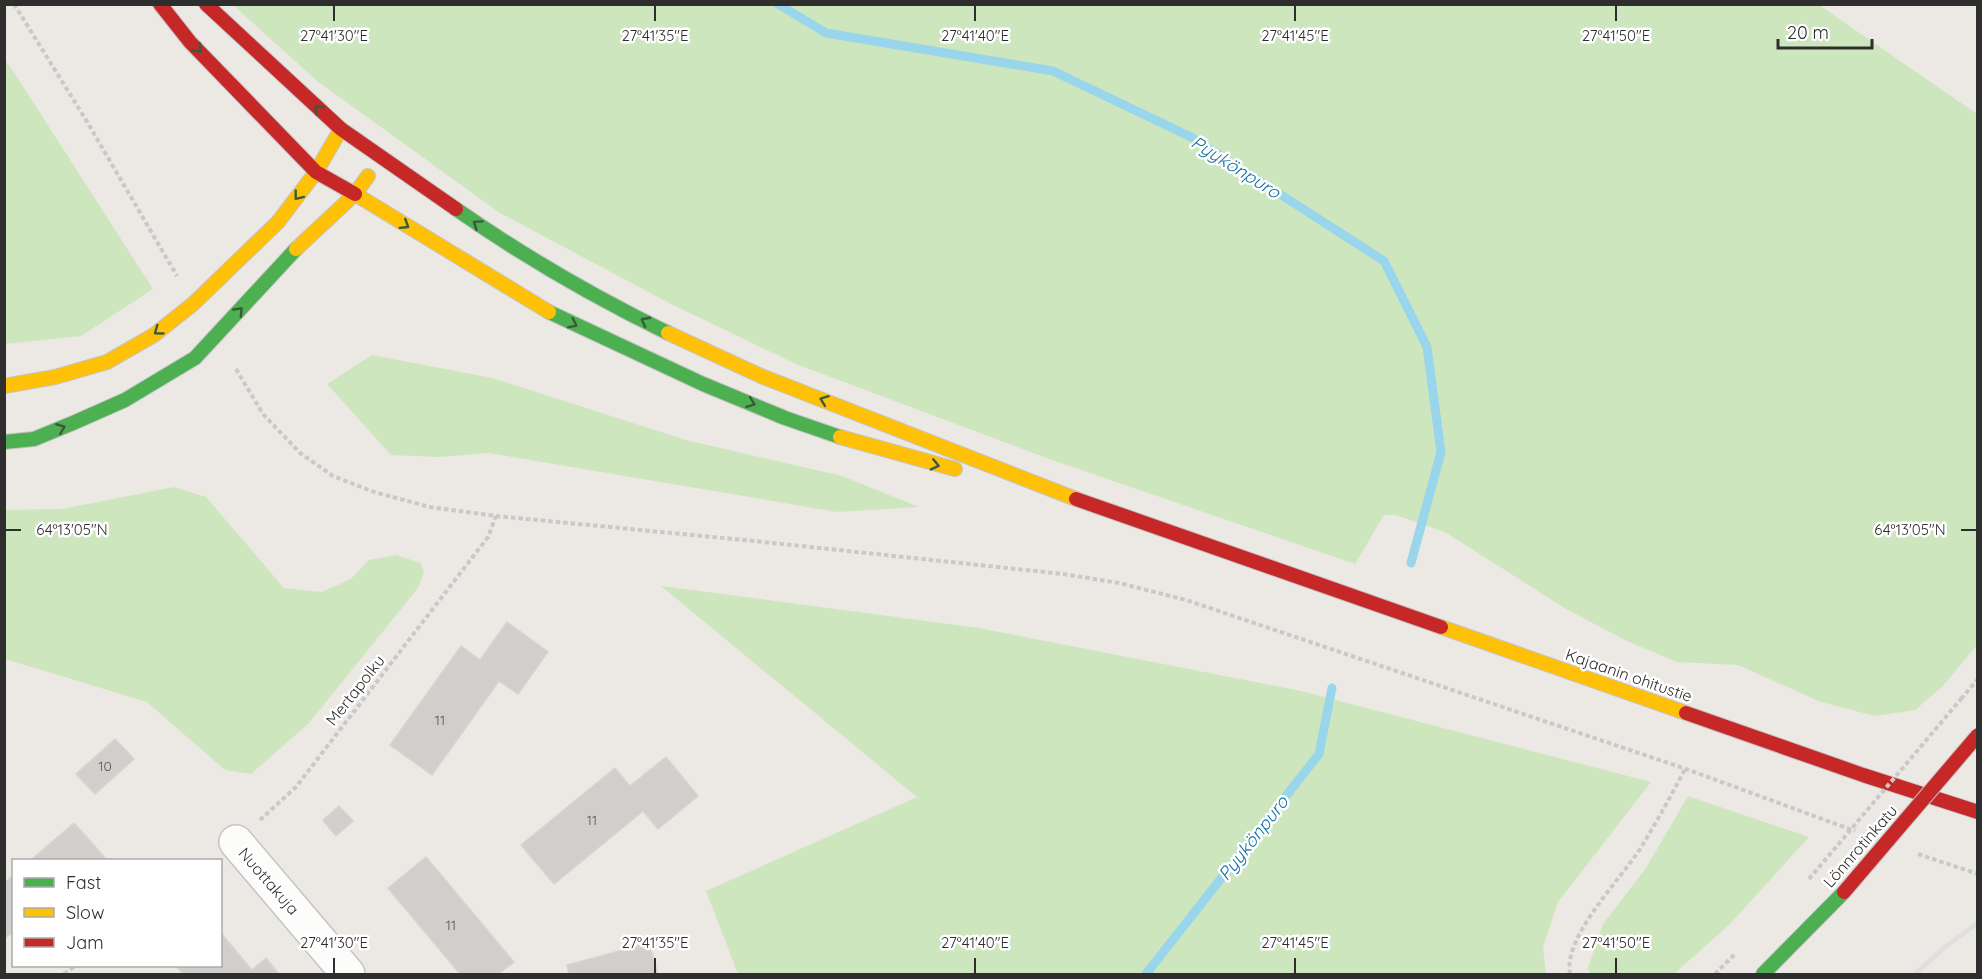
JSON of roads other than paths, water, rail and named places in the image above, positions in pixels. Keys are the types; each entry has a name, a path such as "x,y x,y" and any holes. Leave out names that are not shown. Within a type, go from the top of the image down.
{"main road":[{"path":"160,4 190,42 316,172 554,314 659,365 737,399 903,457 1062,494"},
{"path":"206,4 341,129 483,228 582,288 665,332 761,376 1062,494"},
{"path":"4,386 55,377 107,362 154,335 194,304 278,222 316,172 341,129"},
{"path":"4,442 34,439 73,423 125,400 195,358 308,236 355,194 381,158"},
{"name":"Kajaanin ohitustie","path":"1062,494 1863,775 1977,812"},
{"name":"Lönnrotinkatu","path":"1763,975 1844,892 1977,735"}],"street":[{"name":"Nuottakuja","path":"236,843 348,975"}],"waterway":[{"name":"Pyykönpuro","path":"778,4 826,33 1053,71 1191,137 1384,261 1427,347 1441,452 1411,563"},
{"name":"Pyykönpuro","path":"1146,974 1319,754 1332,688"}],"railway":[{"path":"1915,974 1945,947 1978,923"}]}
